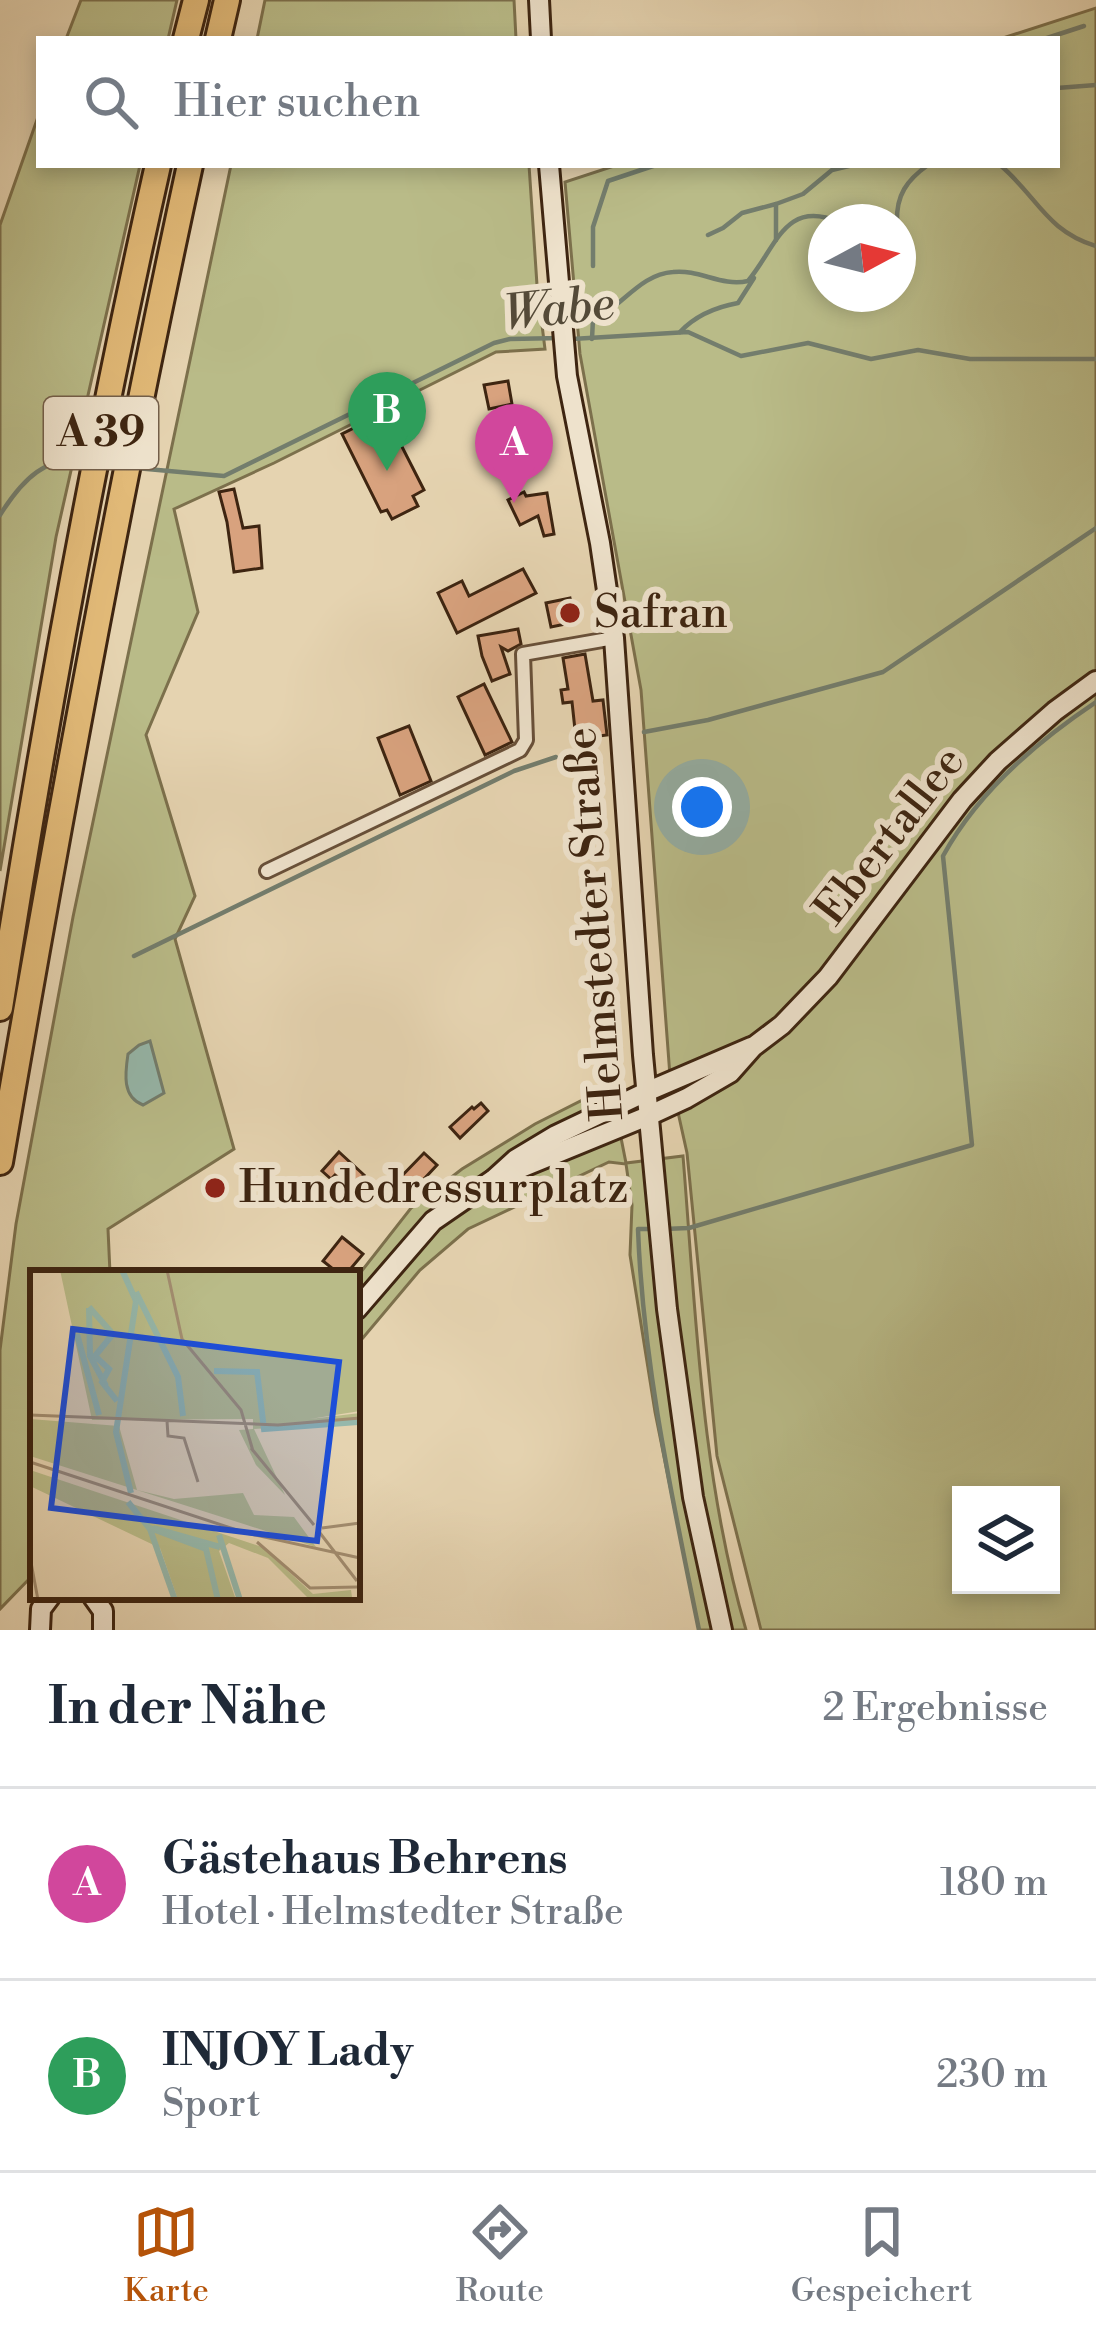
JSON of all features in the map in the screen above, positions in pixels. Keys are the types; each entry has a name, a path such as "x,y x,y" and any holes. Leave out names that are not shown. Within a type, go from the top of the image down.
{"highway":[{"path":"187,36 196,0"},
{"path":"219,36 227,0"},
{"name":"A 39","path":"0,1008 71,582 157,168"},
{"name":"A 39","path":"0,1162 103,586 189,168"}],"street":[{"path":"539,0 541,36"},
{"name":"Helmstedter Straße","path":"549,168 567,376 614,638 648,1116 682,1424 722,1630"},
{"name":"Helmstedter Straße","path":"267,871 520,749 526,740 523,654 614,638"},
{"name":"Ebertallee","path":"494,1179 648,1116 730,1073 828,977 951,813 998,761 1096,681"},
{"name":"Ebertallee","path":"494,1179 556,1135 753,1047"},
{"path":"360,1306 433,1221 494,1179"},
{"path":"40,1630 41,1609 48,1600"},
{"path":"97,1600 104,1630"}],"green space":[{"path":"81,0 177,0 169,36 67,36"},
{"path":"265,0 514,0 516,36 258,36"},
{"path":"1096,8 1096,1630 761,1630 717,1456 687,1153 670,1076 641,690 580,354 565,182 608,168 1060,168 1060,36 1009,36"},
{"path":"36,123 36,168 139,168 56,537 0,871 0,225"},
{"path":"230,168 529,168 545,349 496,352 174,509 198,612 146,735 195,896 175,939 234,1149 108,1229 110,1270 30,1270 30,1578 0,1609 0,1350 16,1224 73,917"},
{"path":"609,1077 626,1163 683,1156 710,1454 746,1630 699,1630 655,1412 630,1255 632,1205 626,1164 609,1162 468,1229 420,1270 360,1341 360,1273 411,1208 462,1169 602,1090"}],"shaded area":[{"path":"150,1041 164,1093 143,1105 128,1091 127,1062 128,1054"}],"building":[{"path":"508,381 512,404 489,409 484,385"},
{"path":"371,419 385,419 386,425 394,421 400,431 397,437 424,490 413,496 418,506 392,519 387,510 381,512 342,434"},
{"path":"234,489 243,528 259,526 262,568 234,572 219,492"},
{"path":"524,492 526,496 547,493 554,534 544,536 538,516 520,525 508,500"},
{"path":"523,569 536,593 457,633 438,593 462,581 469,596"},
{"path":"570,598 575,622 551,627 546,603"},
{"path":"518,629 521,644 508,651 501,647 510,674 492,681 478,636"},
{"path":"585,654 593,701 603,700 607,735 576,739 572,702 563,703 561,690 568,689 563,658"},
{"path":"484,684 512,742 485,755 458,697"},
{"path":"409,726 431,781 400,795 378,738"},
{"path":"481,1103 488,1111 460,1138 450,1127"},
{"path":"339,1152 364,1175 351,1189 322,1171"},
{"path":"424,1153 437,1165 408,1196 395,1183"},
{"path":"342,1237 363,1254 350,1270 334,1270 323,1261"}],"waterway":[{"path":"1053,36 1084,26"},
{"path":"1060,88 1096,85"},
{"path":"593,266 593,227 608,181 647,168"},
{"path":"776,240 776,204 803,194 840,168"},
{"path":"898,204 904,189 924,168"},
{"path":"1003,168 1053,222 1096,246"},
{"path":"708,235 742,213 776,204"},
{"path":"593,320 661,274 683,272 748,281 784,230 808,217"},
{"path":"680,332 707,313 738,303 754,278"},
{"path":"592,339 594,299"},
{"name":"Wabe","path":"572,339 688,332 741,356 808,343 871,359 918,350 970,359 1096,359"},
{"name":"Wabe","path":"136,468 224,476 494,343 561,338"},
{"name":"Wabe","path":"0,515 37,472 60,461 90,460"},
{"path":"644,732 708,720 883,672 1096,528"},
{"path":"664,1229 689,1228 972,1145 943,856 973,811 1010,770 1096,702"},
{"path":"134,956 514,771 556,757"},
{"path":"652,1229 638,1229 646,1330 660,1431 699,1630"}],"place":[{"name":"INJOY Lady","path":"387,471"},
{"name":"Gästehaus Behrens","path":"514,503"},
{"name":"Safran","path":"570,613"},
{"name":"Hundedressurplatz","path":"215,1188"}]}
